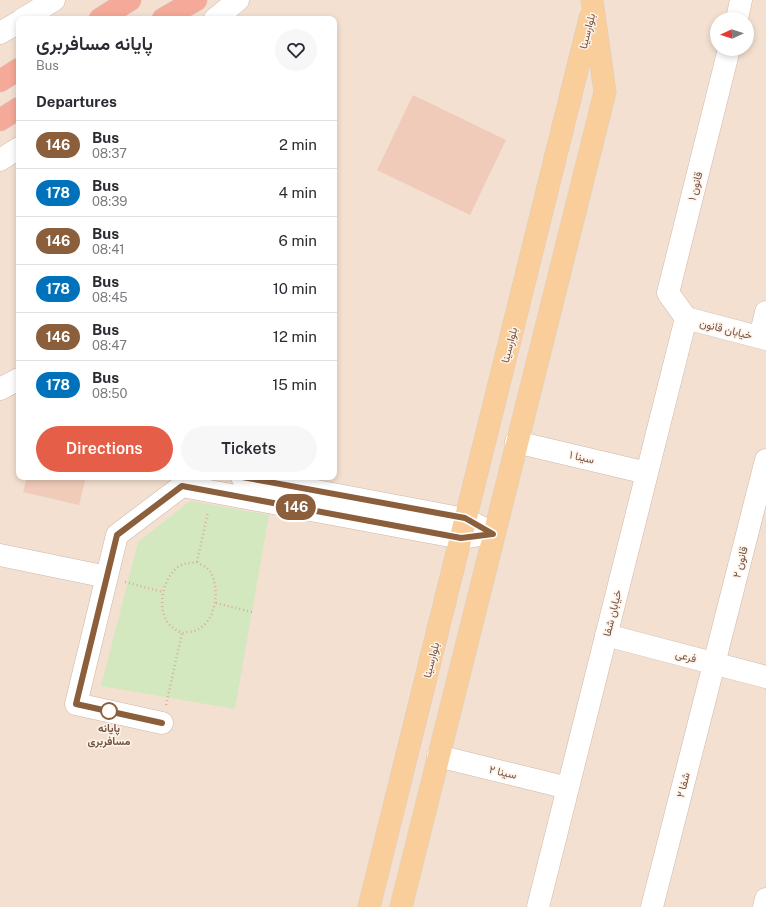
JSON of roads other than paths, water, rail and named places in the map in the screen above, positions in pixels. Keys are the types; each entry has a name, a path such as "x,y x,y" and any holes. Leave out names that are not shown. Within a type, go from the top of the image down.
{"highway":[{"path":"105,16 130,0"},
{"path":"168,16 196,0"},
{"path":"0,81 16,71"},
{"path":"0,120 16,110"}],"main road":[{"name":"بلوارسینا","path":"401,907 604,92 592,3"},
{"name":"بلوارسینا","path":"369,907 592,3"}],"street":[{"path":"28,16 54,0"},
{"path":"219,16 238,0"},
{"path":"738,12 741,0"},
{"path":"0,33 16,24"},
{"name":"قانون ۱","path":"686,318 668,293 727,56"},
{"path":"0,160 16,150"},
{"path":"763,338 766,312"},
{"name":"خیابان قانون","path":"686,318 763,338"},
{"name":"خیابان شفا","path":"538,907 686,318"},
{"path":"0,389 16,381"},
{"name":"سینا ۱","path":"516,442 647,473"},
{"name":"قانون ۲","path":"714,663 766,460"},
{"path":"255,480 493,534"},
{"path":"162,723 76,704 117,535 182,486 463,528"},
{"path":"0,555 107,577"},
{"name":"فرعی","path":"606,635 766,677"},
{"name":"شفا ۲","path":"652,907 714,663"},
{"name":"سینا ۲","path":"438,756 568,788"},
{"path":"764,907 766,899"}],"place":[{"name":"پایانه مسافربری","path":"109,711"}]}
